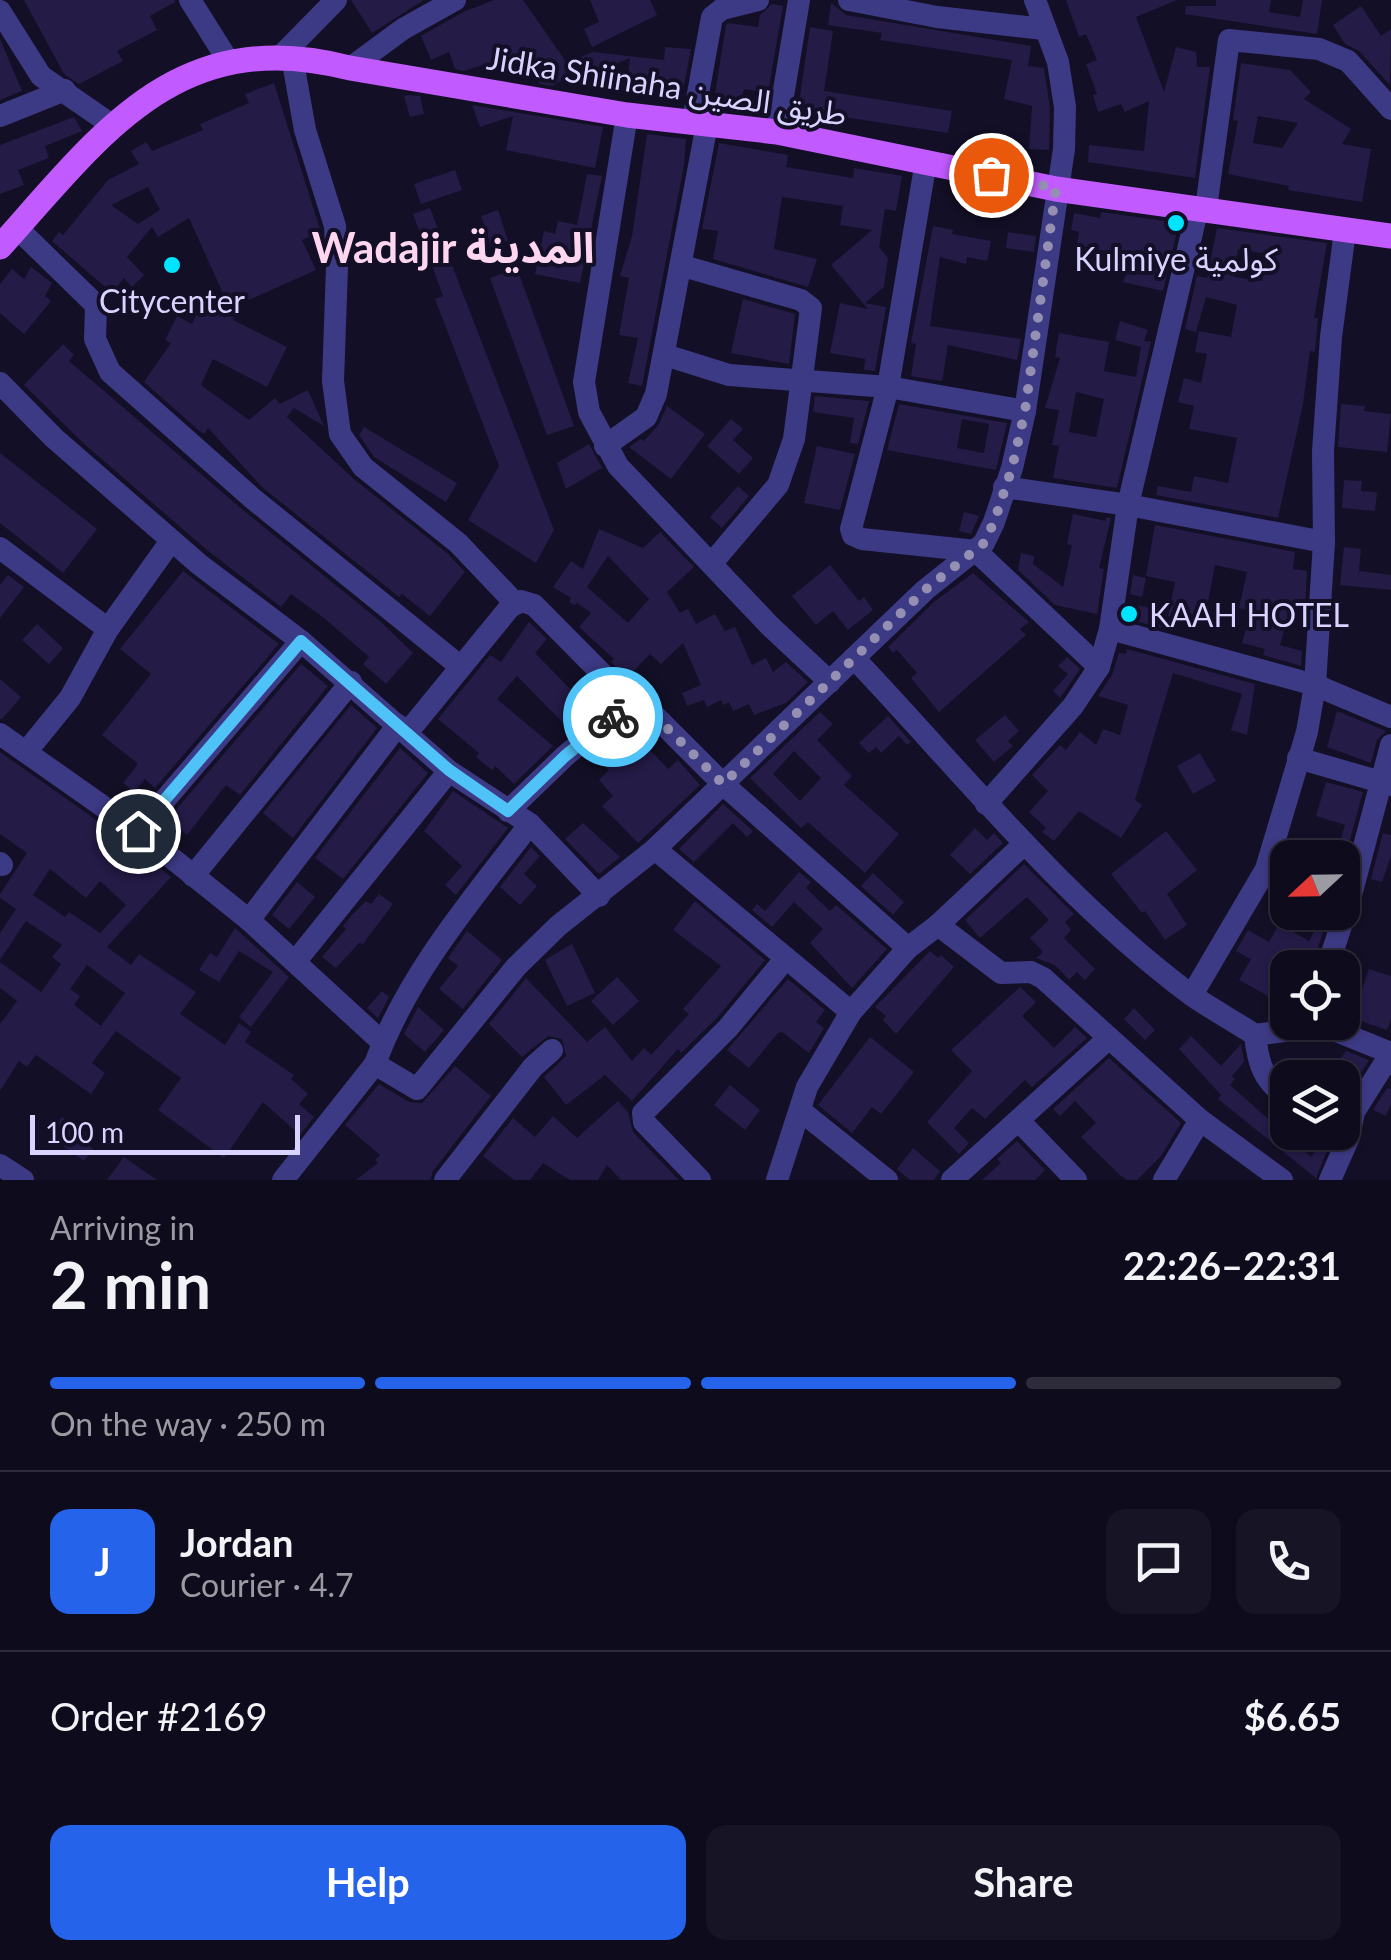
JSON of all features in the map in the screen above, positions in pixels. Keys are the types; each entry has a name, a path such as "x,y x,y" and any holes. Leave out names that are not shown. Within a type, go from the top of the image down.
{"main road":[{"name":"Jidka Shiinaha طريق الصين","path":"8,237 112,125 186,76 230,62 286,57 628,114 778,132 1056,188 1391,236"}],"street":[{"path":"190,0 230,62"},
{"path":"336,0 286,57 336,226 333,381 340,434 363,468 458,543 516,604"},
{"path":"350,68 404,29 455,0"},
{"path":"605,446 646,417 656,394 682,266 712,17 722,8 758,0"},
{"path":"778,132 799,0"},
{"path":"849,0 934,8 1044,29"},
{"path":"0,734 138,831 249,920 416,1089 516,967 558,926 655,849 925,590 976,551 994,522 1025,411 1064,149 1065,107 1058,62 1035,0"},
{"path":"0,11 33,68 112,125"},
{"path":"986,804 1073,706 1099,667 1110,629 1128,505 1202,207 1229,40 1318,50 1348,61 1391,108"},
{"path":"0,116 65,90"},
{"path":"628,114 584,382 589,412 618,466 770,626 830,682"},
{"path":"926,162 888,386 850,530 862,539 976,551 1099,667"},
{"path":"1192,995 1266,869 1307,732 1315,686 1324,542 1331,337 1345,231"},
{"path":"8,237 96,305 96,338 110,372 252,498 461,667"},
{"path":"682,266 808,304 810,308 794,439 778,485 712,563"},
{"path":"665,354 729,374 888,386 1025,411"},
{"path":"0,383 54,438 172,541 301,641 449,770 530,824 599,896"},
{"path":"1004,487 1128,505 1324,542"},
{"path":"26,752 70,698 108,628 172,541"},
{"path":"1,550 108,628"},
{"path":"249,920 402,729 516,604 534,605 630,702"},
{"path":"1110,629 1315,686 1391,716"},
{"path":"138,831 301,641"},
{"path":"854,658 1023,845 1100,918 1192,995 1256,1034 1270,1032"},
{"path":"193,876 350,682"},
{"path":"508,811 565,756 630,702 641,702 723,784 908,948"},
{"path":"1334,950 1386,784 1391,745"},
{"path":"1298,758 1386,784"},
{"path":"294,962 449,770"},
{"path":"283,1180 379,1053 450,931 530,824"},
{"path":"778,1180 790,1133 814,1074 851,1012 908,948 1023,845"},
{"path":"655,849 851,1012"},
{"path":"938,925 996,971 1008,975 1038,974 1200,1120 1282,1180"},
{"path":"700,1180 644,1122 643,1113 728,1028 786,958"},
{"path":"1256,1034 1258,1062 1270,1082"},
{"path":"952,1180 1110,1038"},
{"path":"1359,1040 1391,1053 1360,1102"},
{"path":"445,1180 533,1067 552,1050"},
{"path":"800,1111 887,1180"},
{"path":"1164,1180 1200,1120"},
{"path":"1019,1121 1076,1180"},
{"path":"1330,1180 1341,1150"},
{"path":"0,1165 23,1180"}],"building":[{"path":"24,0 175,2 150,16 157,30 117,51 123,61 79,84 64,74"},
{"path":"351,0 424,0 372,33"},
{"path":"494,0 523,0 569,66 568,62 593,52 664,60 665,47 691,49 682,96 626,89 630,58 575,80 572,73 553,86 540,84 524,61 499,71 495,61 464,71 455,69 449,52 431,60 421,36"},
{"path":"590,0 650,0 657,15 592,47 584,29 599,22"},
{"path":"1066,0 1177,0 1136,17 1164,92 1176,47 1196,52 1197,67 1210,67 1195,178 1088,162 1089,145 1144,151 1149,101 1125,112 1121,104 1098,112 1093,95 1097,94 1086,64 1097,60 1086,34 1079,37"},
{"path":"1216,0 1271,0 1269,12 1300,17 1303,0 1322,0 1317,34 1185,14 1186,6 1216,6"},
{"path":"831,3 846,15 1031,46 1028,66 1044,68 1050,108 1049,150 1029,149 1032,106 1004,99 1012,60 880,40 882,33 828,25"},
{"path":"772,4 783,6 768,93 744,89 741,104 714,100 726,25 758,27 760,15"},
{"path":"1361,6 1381,36 1391,29 1390,85 1359,51 1345,44 1333,25"},
{"path":"810,27 833,31 824,91 952,111 948,133 798,110"},
{"path":"0,39 22,91 0,100"},
{"path":"1241,63 1290,70 1311,92 1304,99 1351,129 1342,144 1371,149 1362,202 1288,190 1289,186 1228,174 1238,121 1233,120","holes":["1258,116 1298,123 1282,148 1253,143"]},
{"path":"274,83 320,229 302,240 316,270 242,303 233,320 287,347 267,387 213,359 201,385 249,420 275,398 280,404 308,390 324,426 294,408 287,417 465,572 430,616 402,594 399,597 262,487 208,428 204,434 144,382 171,343 165,340 177,316 192,324 202,303 234,318 189,218 158,237 152,227 127,257 144,275 132,287 124,278 112,293 52,241 59,232 63,235 108,180 139,164 131,151 146,142 152,151 203,130 200,124 249,103 245,94","holes":["148,187 160,210 138,224 111,205"]},
{"path":"404,96 420,96 424,114 410,117"},
{"path":"472,105 603,127 595,168 506,150 513,116 480,127"},
{"path":"74,117 82,131 45,146 49,158 18,170 24,185 0,194 0,145"},
{"path":"647,134 686,139 642,386 628,383 638,338 619,335 629,278 620,276 632,236"},
{"path":"719,143 788,155 786,167 853,178 854,168 902,176 896,211 885,209 879,247 888,258 884,287 865,303 886,307 875,371 864,370 865,359 830,353 840,303 868,309 831,265 872,230 840,225 843,206 782,197 774,249 817,259 808,287 713,259 718,231 702,229"},
{"path":"455,170 462,190 421,204 414,184"},
{"path":"587,174 602,176 580,283 535,274 544,231 555,234 558,221 577,225"},
{"path":"430,208 554,530 536,563 468,520 499,466 435,299 443,296 413,214"},
{"path":"498,210 508,241 491,246 481,216"},
{"path":"1101,212 1179,223 1163,291 1123,282 1133,257 1077,245 1079,232 1071,230 1074,213 1100,218"},
{"path":"933,226 991,241 987,261 967,257 966,264 940,257 930,326 1021,339 1017,360 948,345 942,381 911,376 916,344 911,343"},
{"path":"1217,228 1327,243 1314,318 1318,318 1315,352 1310,351 1303,404 1278,518 1156,495 1158,486 1191,492 1194,476 1228,483 1237,438 1189,429 1194,406 1178,402 1184,378 1201,383 1207,354 1195,352 1199,331 1231,337 1237,305 1206,297 1196,332 1185,329 1197,276 1207,278","holes":["1238,249 1266,254 1262,281 1234,277"]},
{"path":"1008,232 1036,236 1034,252 1006,248"},
{"path":"31,267 52,283 45,296 51,301 24,334 0,313 0,284 12,269 24,279"},
{"path":"517,268 574,426 547,435 490,278"},
{"path":"743,299 795,314 789,364 731,353"},
{"path":"1120,321 1148,330 1144,341 1151,342 1117,488 1053,478 1059,446 1052,445 1059,410 1045,408 1060,358 1055,357 1059,333 1109,342 1104,371 1136,377 1141,347 1115,340","holes":["1076,392 1104,399 1096,437 1069,432"]},
{"path":"63,344 74,355 69,361 380,621 413,653 386,684 363,664 369,657 324,618 291,594 281,607 207,550 83,443 24,385"},
{"path":"815,396 869,401 858,444 850,443 854,418 813,412"},
{"path":"899,404 1007,423 996,470 887,450","holes":["962,419 989,424 984,453 957,448"]},
{"path":"1341,404 1391,414 1387,452 1338,447"},
{"path":"667,406 705,434 671,479 629,447 644,441 659,424"},
{"path":"731,419 743,429 733,440 753,458 739,474 707,446"},
{"path":"364,427 457,483 446,502 374,457 359,435"},
{"path":"589,444 602,468 566,489 557,463"},
{"path":"817,446 855,454 840,510 804,503"},
{"path":"0,453 97,529 63,573 0,523"},
{"path":"1344,480 1362,481 1361,491 1377,492 1375,511 1342,508"},
{"path":"738,486 749,496 722,528 710,517"},
{"path":"964,512 979,516 971,534 959,531"},
{"path":"1073,514 1106,521 1106,517 1111,518 1099,568 1104,569 1097,614 1055,605 1018,570 1021,553 1034,556 1033,564 1063,587 1072,545 1067,544"},
{"path":"1155,525 1295,552 1293,569 1307,571 1305,611 1290,609 1280,645 1302,651 1301,666 1263,655 1265,649 1242,643 1251,611 1239,608 1247,572 1215,565 1204,624 1168,616 1175,582 1146,576"},
{"path":"599,529 643,548 660,532 694,567 667,592 680,613 688,609 696,624 715,614 725,631 735,627 752,665 766,658 773,672 786,662 808,682 786,703 754,715 749,704 733,711 729,702 723,705 721,700 707,707 704,700 687,706 682,693 701,685 683,643 661,664 650,654 631,674 642,685 636,687 611,662 614,659 579,627 591,613 569,602 571,598 553,587 571,561 583,569","holes":["608,556 649,599 628,623 587,587"]},
{"path":"1344,547 1361,549 1359,571 1391,575 1391,590 1340,585"},
{"path":"830,565 859,601 864,597 873,610 848,630 833,611 816,625 792,596"},
{"path":"183,571 279,644 155,788 145,779 134,792 123,783 138,764 102,735 151,674 120,649"},
{"path":"973,573 1029,622 1020,629 1026,635 939,712 911,678 917,673 897,650 893,653 888,647 935,601"},
{"path":"8,575 24,587 0,618 0,585"},
{"path":"1133,575 1146,578 1142,597 1130,594"},
{"path":"1135,605 1165,610 1162,628 1132,620"},
{"path":"529,622 547,639 535,653 577,696 590,683 600,693 593,701 600,708 571,731 517,676 497,699 553,746 514,784 495,766 492,770 476,757 479,753 438,719 490,655 501,662"},
{"path":"37,624 63,648 49,664 22,640"},
{"path":"1127,649 1255,684 1247,735 1231,730 1242,694 1173,673 1135,800 1142,805 1121,838 1079,811 1054,841 1042,832 1046,828 1029,812 1048,791 1032,775 1060,745 1066,750 1080,732 1096,745 1103,729 1120,735 1128,705 1098,696 1112,675 1119,653 1126,654"},
{"path":"1067,657 1080,669 1060,698 1053,691 1068,674 1058,666"},
{"path":"301,664 328,686 240,795 226,785 187,835 168,819"},
{"path":"0,679 21,697 2,719 0,719"},
{"path":"351,705 377,728 293,838 263,813"},
{"path":"1337,711 1386,731 1377,740 1371,763 1327,747"},
{"path":"820,712 833,724 817,740 852,776 844,785 899,834 865,873 808,822 801,828 750,778","holes":["794,751 821,778 800,801 773,774"]},
{"path":"1005,715 1019,731 1008,741 1013,746 994,762 975,740"},
{"path":"888,716 911,742 907,745 899,736 881,753 876,747 869,753 859,743"},
{"path":"626,725 668,769 678,760 700,785 638,843 602,806 613,796 599,780 609,770 592,753"},
{"path":"400,748 428,773 343,879 315,858"},
{"path":"0,752 171,877 107,947 131,965 139,954 196,992 180,1014 225,1045 239,1023 251,1032 245,1042 294,1075 291,1079 308,1094 299,1104 314,1117 300,1135 263,1102 224,1158 158,1110 181,1078 116,1031 92,1063 105,1073 91,1094 36,1055 27,1067 19,1061 0,1091 0,1024 17,1001 0,988 0,962 41,992 61,964 52,957 62,945 26,921 0,960 0,933 16,909 0,894 27,853 0,834","holes":["50,869 86,898 100,881 126,905 100,933 69,912 65,917 33,895","87,965 125,993 101,1026 74,1005 80,996 70,989"]},
{"path":"1200,753 1216,781 1193,794 1177,766"},
{"path":"1326,782 1363,792 1350,840 1341,840 1345,825 1316,816"},
{"path":"453,791 508,828 456,895 445,885 462,866 424,831"},
{"path":"723,804 753,831 747,837 733,823 694,862 679,849"},
{"path":"583,823 620,857 599,874 565,839"},
{"path":"975,828 987,840 994,833 1003,843 970,874 950,855"},
{"path":"1166,831 1197,870 1167,894 1187,925 1165,940 1111,874"},
{"path":"1383,833 1391,835 1391,856 1382,882 1371,879"},
{"path":"531,847 540,856 524,874 537,886 520,905 500,887"},
{"path":"1024,864 1074,914 1065,922 1071,930 1064,938 1095,969 1085,980 1077,972 1069,980 1055,965 1036,958 1043,952 1030,938 1049,920 1027,897 980,938 965,920"},
{"path":"799,872 811,882 806,888 830,911 836,905 887,949 852,988 810,943 823,929 794,902 772,927 752,910 757,904 765,911"},
{"path":"873,873 904,902 893,915 861,886"},
{"path":"297,882 315,897 289,929 272,915"},
{"path":"379,894 393,904 362,945 360,942 336,968 322,957 346,929 343,926 352,915"},
{"path":"695,901 765,960 717,1018 681,1053 678,1049 632,1101 605,1075 566,1105 544,1077 566,1056 562,1039 548,1036 522,1057 489,1024 526,978 587,1042 605,1027 632,1061 644,1048 651,1055 689,1014 683,1009 721,966 673,930"},
{"path":"235,928 289,977 251,1027 239,1017 273,972 239,951 219,982 199,970 210,953 217,957"},
{"path":"1248,930 1269,942 1276,930 1290,930 1309,941 1315,930 1323,930 1317,950 1270,950 1270,997 1239,980 1251,959 1236,951"},
{"path":"467,931 502,960 463,1009 439,989 458,966 448,958"},
{"path":"572,944 595,993 567,1006 545,960"},
{"path":"930,951 954,967 896,1034 883,1020 886,1016 875,1007"},
{"path":"1369,969 1391,976 1391,1019 1387,1030 1360,1021 1360,995"},
{"path":"617,977 639,1001 613,1025 591,1001"},
{"path":"788,979 825,1010 816,1022 824,1028 809,1053 782,1032 778,1033 749,1068 727,1050"},
{"path":"1020,987 1036,1002 1022,1016 1054,1048 1075,1027 1087,1038 1032,1087 1025,1080 985,1119 972,1108 954,1128 969,1143 959,1154 927,1122 972,1071 951,1050"},
{"path":"382,991 389,997 378,1018 367,1008"},
{"path":"418,1007 444,1030 425,1052 404,1034"},
{"path":"1134,1008 1155,1030 1145,1040 1124,1019"},
{"path":"1191,1036 1221,1066 1241,1044 1244,1062 1230,1085 1270,1121 1270,1141 1218,1099 1221,1095 1179,1049"},
{"path":"870,1037 914,1072 881,1114 872,1107 852,1133 818,1105"},
{"path":"1346,1051 1369,1060 1360,1074 1360,1060 1340,1060"},
{"path":"1109,1058 1181,1123 1161,1156 1137,1180 1120,1175 1081,1137 1096,1123 1075,1101 1060,1116 1053,1109"},
{"path":"455,1066 491,1096 430,1180 356,1180 378,1163 375,1160 380,1155 345,1125 379,1084 409,1102 422,1103"},
{"path":"730,1085 760,1110 745,1130 714,1105"},
{"path":"1387,1088 1391,1089 1391,1104 1386,1116 1373,1110"},
{"path":"618,1101 628,1112 633,1132 679,1180 621,1180 607,1165 598,1180 570,1180 543,1163 530,1180 514,1180 483,1156 513,1118 535,1137 553,1116 577,1138"},
{"path":"62,1117 91,1137 87,1144 93,1149 84,1161 49,1136"},
{"path":"1017,1141 1045,1170 1035,1180 982,1180 1001,1163 997,1159"},
{"path":"913,1148 940,1171 934,1180 910,1180 897,1169"},
{"path":"1281,1150 1303,1150 1311,1157 1316,1150 1327,1150 1316,1178"},
{"path":"124,1157 157,1180 107,1180"}],"way so far":[{"path":"613,717 630,702 641,702 723,784 925,590 984,543 1012,468 1025,411 1056,188 991,175"}],"place":[{"name":"Kulmiye كولمية","path":"1176,223"},
{"name":"Citycenter","path":"172,265"},
{"name":"KAAH HOTEL","path":"1129,614"}],"district":[{"name":"Wadajir المدينة","path":"453,247"}],"route":[{"path":"138,831 301,641 449,770 508,811 613,717"}]}
